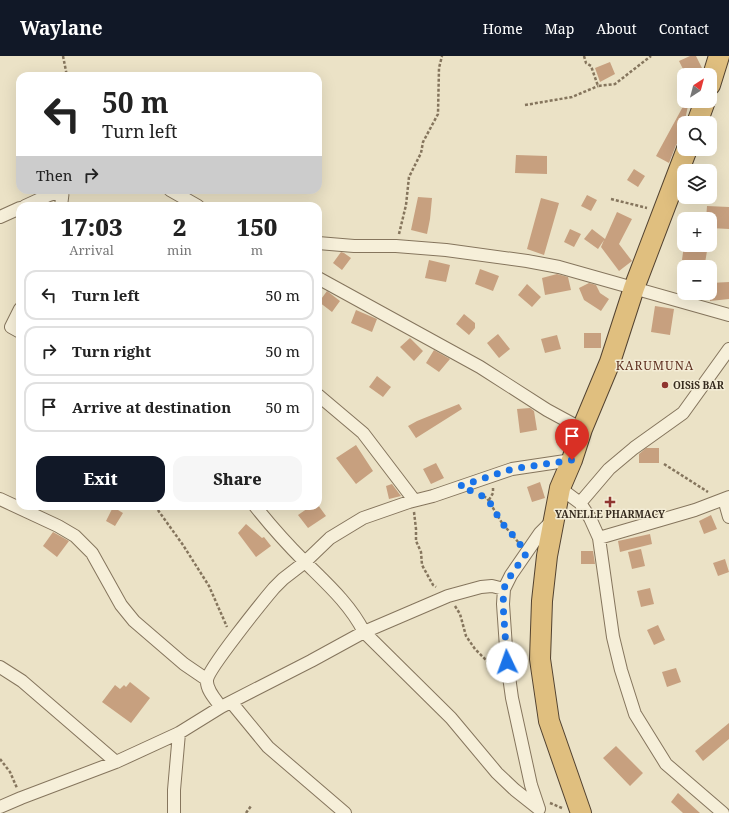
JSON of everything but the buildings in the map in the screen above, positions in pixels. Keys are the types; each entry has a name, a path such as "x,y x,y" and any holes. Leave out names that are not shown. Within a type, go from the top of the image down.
{"highway":[{"path":"715,68 719,56"},
{"path":"581,813 549,722 540,659 542,601 547,556 560,488 572,460 582,429 610,362 634,288 684,156"}],"street":[{"path":"34,202 52,194"},
{"path":"177,194 191,202"},
{"path":"0,217 16,210"},
{"path":"322,244 396,246 446,250 527,261 559,267 729,315"},
{"path":"322,280 480,367 547,410 582,429"},
{"path":"16,317 11,327 16,330"},
{"path":"580,503 609,468 683,413 729,349"},
{"path":"322,398 362,433 411,501"},
{"path":"345,813 268,746 226,704 213,697 207,685 206,679 241,629 274,588 305,562 330,538 364,518 411,501 433,496 512,469 572,460"},
{"path":"560,488 580,503 590,518 599,538 613,637 621,670 635,714 666,764 723,813"},
{"path":"0,499 16,506"},
{"path":"599,538 695,510 724,499 729,516"},
{"path":"24,510 58,526 75,536 92,553 121,605 134,621 184,664 206,679"},
{"path":"258,510 277,533 347,605 359,621 364,632 451,718 498,773 515,790 540,811"},
{"path":"540,811 534,794 515,712 507,662 503,604 504,588 511,575 540,533 554,519"},
{"path":"0,807 116,762 179,733 226,704 364,632 448,596 481,587 492,586 504,588"},
{"path":"0,667 22,681 116,762"},
{"path":"174,813 174,790 179,733"}],"path":[{"path":"64,56 66,72"},
{"path":"396,246 406,205 409,178 421,153 423,142 438,114 439,68 442,56"},
{"path":"584,56 586,63 591,66 598,86"},
{"path":"525,105 572,97 598,86 615,84 651,56"},
{"path":"611,199 642,206 663,215"},
{"path":"664,464 724,499"},
{"path":"460,486 487,498 502,523 518,541 526,554"},
{"path":"411,501 415,515 416,541 421,552 422,565 433,585 448,596"},
{"path":"158,510 183,545 209,586 227,628 241,629"},
{"path":"0,759 10,772 21,798"},
{"path":"534,794 566,810 581,813"},
{"path":"246,813 251,806"}],"place":[{"name":"OISiS BAR","path":"665,385"},
{"name":"YANELLE PHARMACY","path":"610,502"}],"district":[{"name":"KARUMUNA","path":"655,365"}],"route":[{"path":"507,662 503,604 504,588 526,554 518,541 502,523 487,498 460,486 512,469 572,460"}]}
